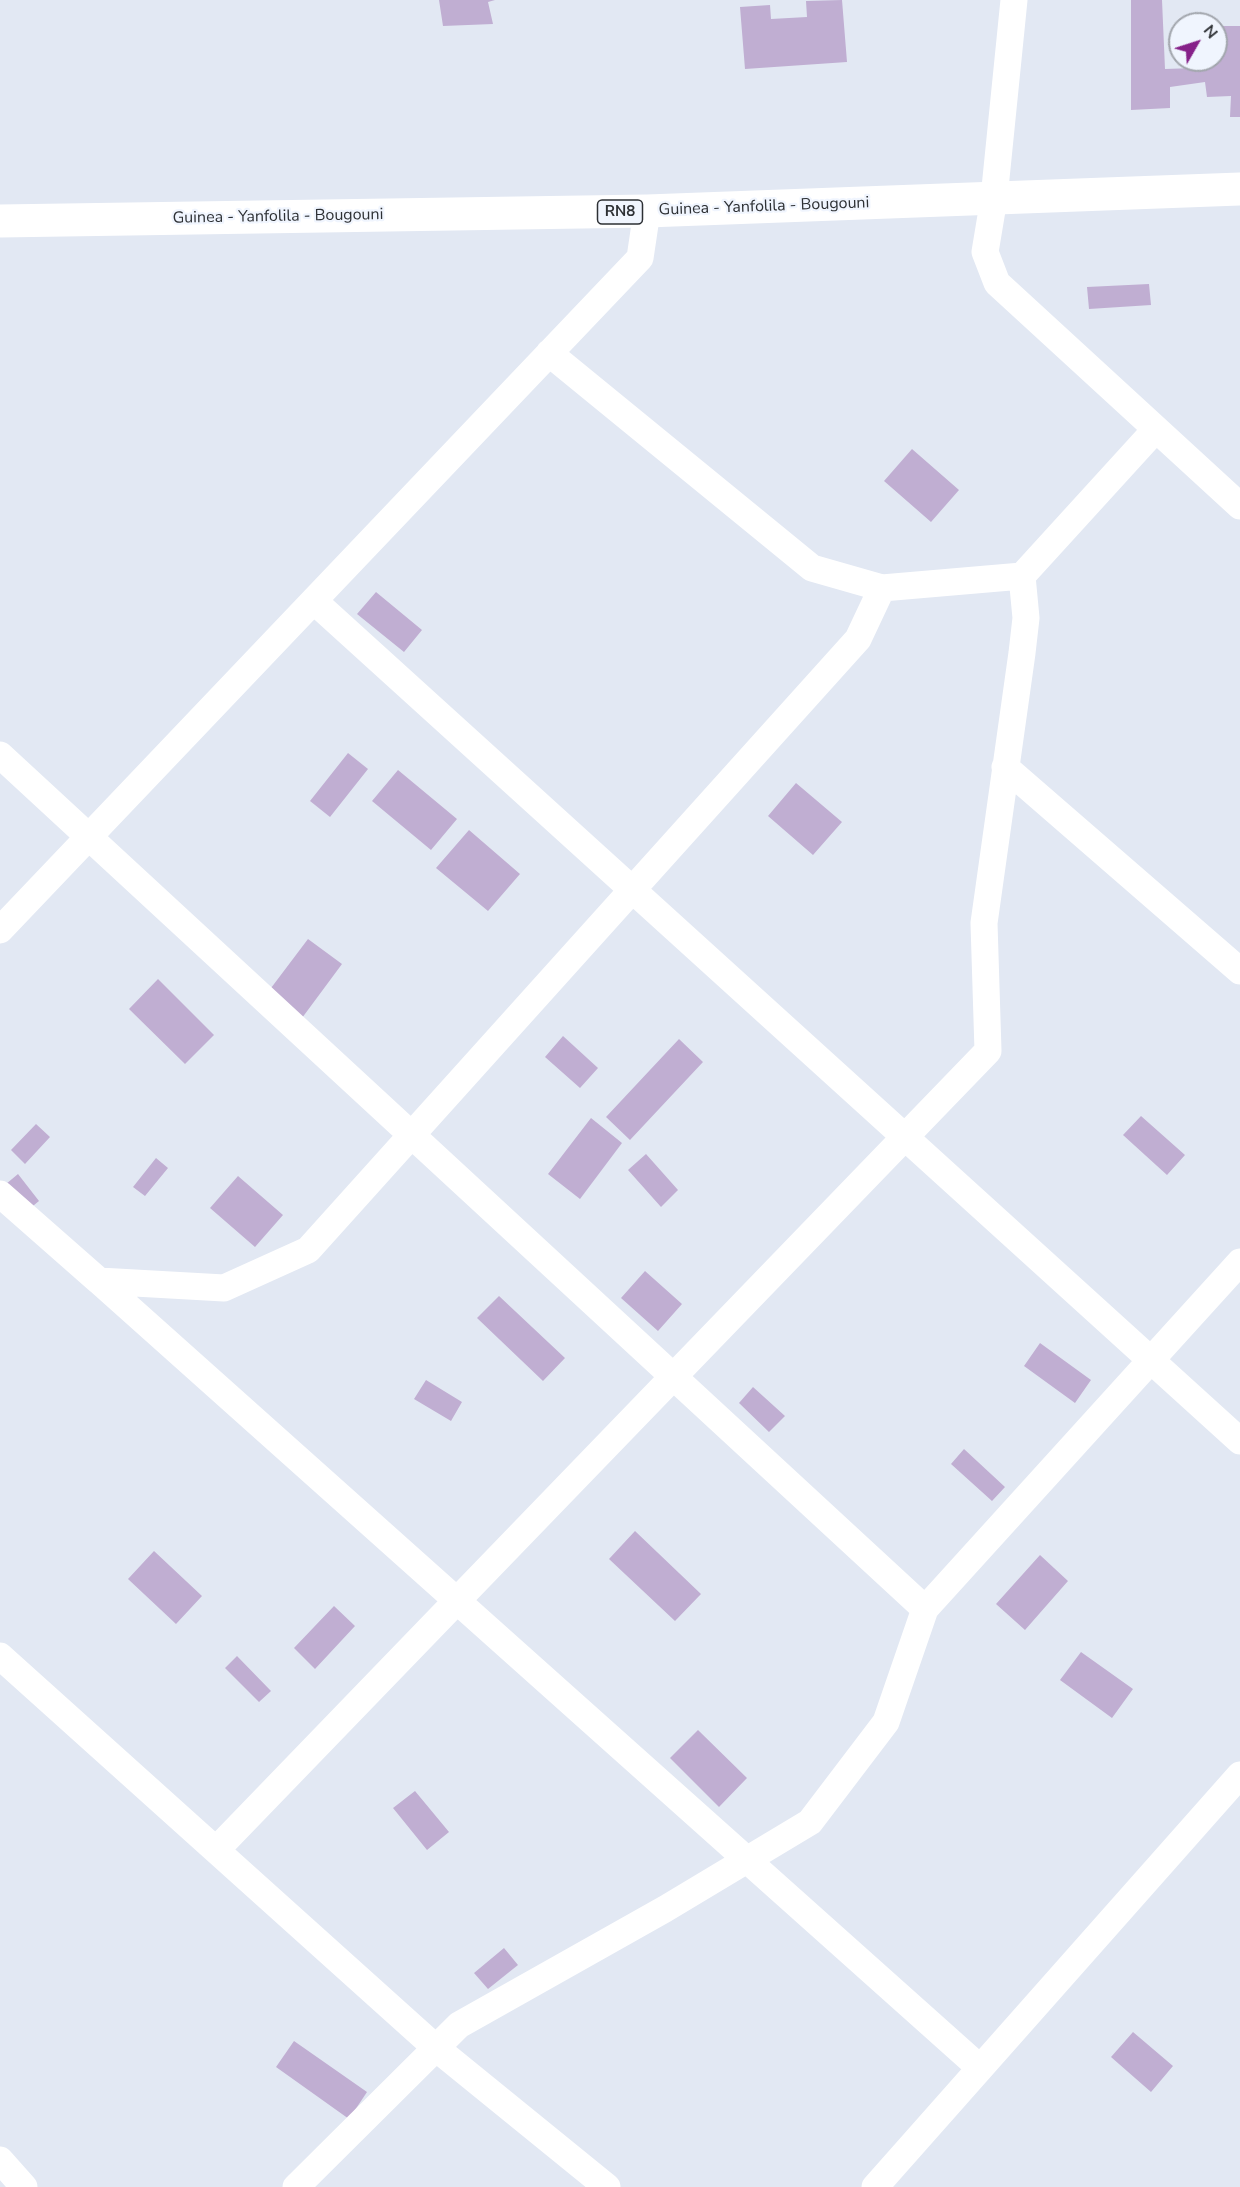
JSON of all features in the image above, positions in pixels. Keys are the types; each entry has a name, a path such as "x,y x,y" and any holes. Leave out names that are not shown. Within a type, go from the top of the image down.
{"main road":[{"name":"Guinea - Yanfolila - Bougouni","path":"0,221 647,212 1240,189"}],"street":[{"path":"1014,0 994,198 985,252 997,283 1240,506"},
{"path":"0,930 640,258 647,212"},
{"path":"549,353 812,567 882,588 1022,576 1156,429"},
{"path":"217,1849 988,1051 984,923 1026,618 1022,576"},
{"path":"99,1281 224,1288 308,1250 858,639 882,588"},
{"path":"314,601 1240,1441"},
{"path":"0,754 925,1609"},
{"path":"1005,767 1240,971"},
{"path":"0,1194 980,2068"},
{"path":"296,2187 459,2025 810,1822 886,1722 925,1609 1240,1262"},
{"path":"0,1656 436,2048 607,2187"},
{"path":"875,2187 1240,1775"},
{"path":"0,2160 24,2187"}],"building":[{"path":"439,0 495,0 488,2 493,24 443,26"},
{"path":"842,0 847,62 745,69 740,7 770,5 771,19 807,17 806,1"},
{"path":"1131,0 1162,0 1165,69 1168,69 1168,72 1228,72 1228,26 1240,26 1240,117 1230,117 1231,96 1207,97 1205,82 1170,87 1170,108 1131,110"},
{"path":"1149,284 1151,305 1089,309 1087,287"},
{"path":"912,449 959,490 931,522 884,481"},
{"path":"376,592 422,630 404,652 357,614"},
{"path":"348,753 368,769 330,817 310,801"},
{"path":"398,770 457,819 431,850 372,801"},
{"path":"796,783 842,822 813,855 768,816"},
{"path":"469,830 520,874 488,911 436,868"},
{"path":"308,939 342,964 302,1018 268,992"},
{"path":"158,979 214,1035 185,1064 129,1009"},
{"path":"563,1036 598,1068 580,1088 545,1057"},
{"path":"679,1039 703,1062 630,1140 606,1117"},
{"path":"1141,1116 1185,1155 1167,1175 1123,1135"},
{"path":"591,1118 622,1143 580,1199 548,1174"},
{"path":"36,1124 50,1137 25,1164 11,1150"},
{"path":"646,1154 678,1190 661,1207 628,1170"},
{"path":"156,1158 168,1168 145,1196 133,1187"},
{"path":"18,1174 39,1201 28,1210 6,1184"},
{"path":"238,1176 283,1215 255,1247 210,1208"},
{"path":"645,1271 682,1304 658,1331 621,1298"},
{"path":"499,1296 565,1358 543,1381 477,1318"},
{"path":"1040,1343 1091,1380 1075,1403 1024,1366"},
{"path":"426,1380 462,1402 451,1421 414,1399"},
{"path":"753,1387 785,1416 769,1432 739,1403"},
{"path":"964,1449 1005,1487 992,1501 951,1464"},
{"path":"635,1531 701,1594 675,1621 609,1559"},
{"path":"154,1551 202,1596 176,1624 128,1579"},
{"path":"1040,1555 1068,1581 1025,1630 996,1604"},
{"path":"334,1606 355,1626 315,1669 294,1648"},
{"path":"1081,1652 1133,1689 1112,1718 1060,1680"},
{"path":"237,1656 271,1691 259,1702 225,1668"},
{"path":"698,1730 747,1778 719,1807 670,1758"},
{"path":"415,1791 449,1832 427,1850 393,1808"},
{"path":"504,1948 518,1965 488,1989 474,1973"},
{"path":"1133,2032 1173,2066 1151,2092 1111,2057"},
{"path":"294,2041 367,2092 349,2119 276,2067"}]}
